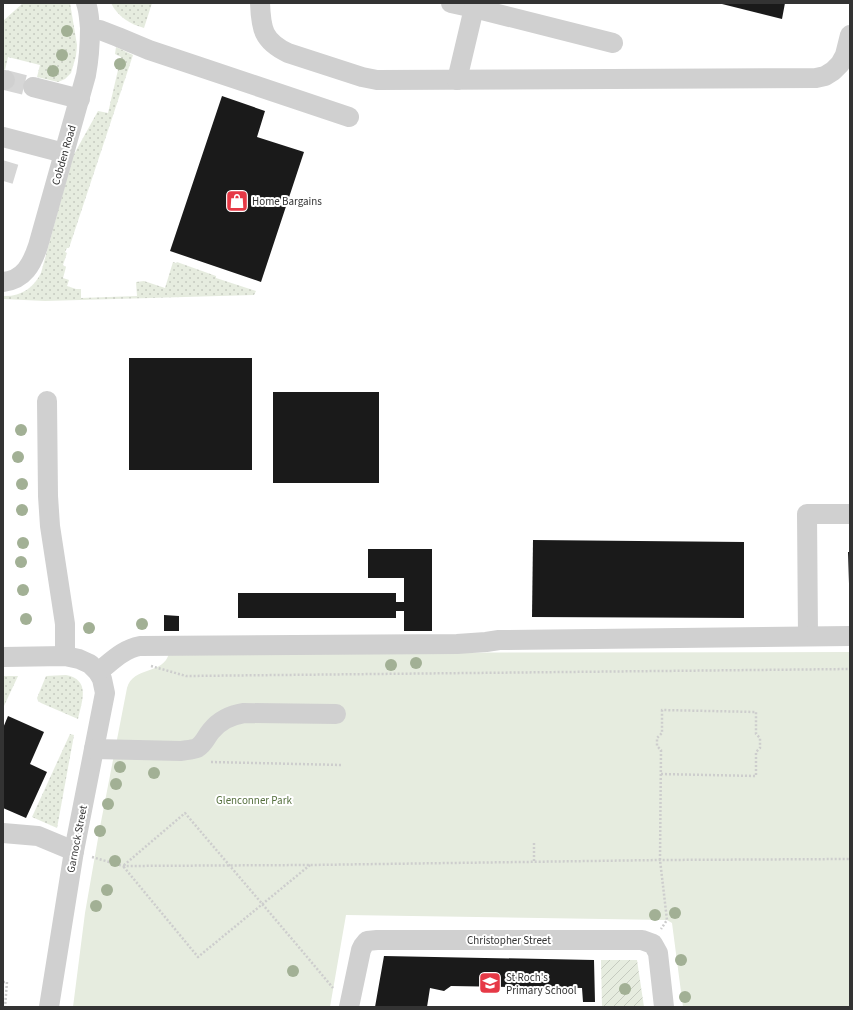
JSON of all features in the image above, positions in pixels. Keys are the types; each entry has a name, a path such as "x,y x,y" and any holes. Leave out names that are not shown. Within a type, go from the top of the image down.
{"street":[{"path":"260,3 260,19 263,31 269,41 279,49 362,77 377,80 816,78 825,76 840,64 845,56 850,35"},
{"path":"451,3 613,44"},
{"name":"Cobden Road","path":"3,282 10,281 24,273 30,266 35,256 86,75 89,59 90,39 88,5"},
{"path":"457,80 474,8"},
{"path":"90,30 100,30 118,36 149,50 349,117"},
{"path":"34,87 80,99"},
{"path":"9,144 64,153"},
{"path":"48,401 48,496 50,526 65,624 65,656"},
{"path":"808,636 807,514 850,514"},
{"path":"3,656 72,657 85,661 98,672 122,653 134,647 140,646 457,644 505,640 850,636"},
{"name":"Garnock Street","path":"49,1007 74,851 104,693 102,679 98,672"},
{"path":"94,749 189,750 204,742 210,732 219,723 238,714 336,714"},
{"path":"3,832 38,836 74,851"},
{"name":"Christopher Street","path":"349,1007 361,950 367,941 642,940 653,944"},
{"path":"653,944 658,953 664,1007"}],"path":[{"path":"148,665 186,676 850,669"},
{"path":"653,944 667,920 660,860 661,774 662,750 657,746 657,738 662,733 662,710 756,712 756,734 760,738 760,748 756,752 756,776 661,774"},
{"path":"204,762 342,765"},
{"path":"123,866 185,813 349,1007"},
{"path":"534,843 534,861"},
{"path":"74,851 123,866 850,859"},
{"path":"123,866 198,958 311,864"},
{"path":"3,982 7,982 5,1007"}],"green space":[{"path":"23,3 70,3 77,45 76,56 71,73 65,79 58,82 37,77 40,65 8,57 5,70 3,69 3,21"},
{"path":"111,3 152,3 144,28 121,16"},
{"path":"116,47 133,55 69,248 67,248 65,252 67,253 63,265 66,267 63,278 69,280 67,286 81,289 81,298 137,296 136,282 144,281 165,288 173,262 177,262 216,276 216,278 256,291 254,295 45,301 3,299 3,296 15,295 26,290 34,283 41,273 73,156 98,111 108,113 121,57 115,54"},
{"name":"Glenconner Park","path":"850,652 850,1007 683,1007 672,923 667,920 346,915 330,1007 73,1007 85,913 127,688 130,681 135,676 161,665 166,660 169,653"},
{"path":"66,675 79,681 82,686 83,698 78,719 41,703 37,698 46,676"},
{"path":"3,676 18,676 3,708"},
{"path":"70,734 74,735 57,828 32,817"},
{"path":"601,960 637,960 644,1007 602,1007"}],"building":[{"path":"718,3 785,3 782,19"},
{"name":"Home Bargains","path":"222,96 265,111 257,137 304,152 261,282 170,251"},
{"path":"129,358 252,358 252,470 129,470"},
{"path":"273,392 379,392 379,483 273,483"},
{"path":"533,540 744,542 744,618 532,617"},
{"path":"368,549 432,549 432,631 404,631 404,611 396,611 396,618 238,618 238,593 396,593 396,602 404,602 404,578 368,578"},
{"path":"848,552 850,552 850,583 849,583"},
{"path":"164,615 179,616 179,631 164,631"},
{"path":"8,716 44,732 30,764 47,772 26,818 3,808 3,728"},
{"name":"St Roch's Primary School","path":"384,956 594,960 595,1002 583,1002 582,988 451,986 444,991 430,988 427,1007 375,1007"}],"tunnel":[{"path":"5,80 33,87"},
{"path":"3,181 11,154"}],"place":[{"name":"Home Bargains","path":"237,201"},
{"name":"St Roch's Primary School","path":"490,983"}]}
